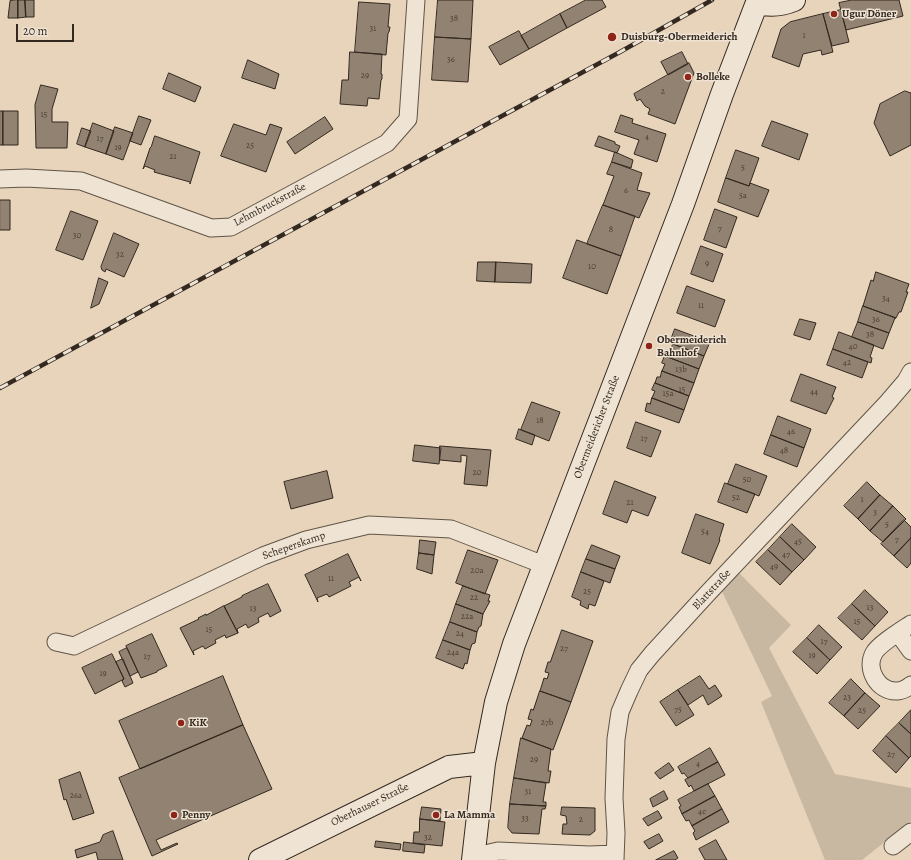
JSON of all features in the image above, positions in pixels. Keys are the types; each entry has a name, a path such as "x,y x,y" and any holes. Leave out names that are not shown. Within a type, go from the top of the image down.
{"main road":[{"path":"758,1 767,6 794,0"},
{"name":"Obermeidericher Straße","path":"473,859 484,763 496,702 514,644 758,1"},
{"name":"Oberhauser Straße","path":"260,860 449,767 484,763"}],"street":[{"name":"Lehmbruckstraße","path":"0,179 26,178 81,181 211,228 231,227 387,143 408,119 416,0"},
{"name":"Blattstraße","path":"615,857 614,798 616,738 620,712 639,670 702,599 909,380"},
{"name":"Scheperskamp","path":"56,642 74,646 263,556 306,540 368,525 451,529 544,565"},
{"path":"911,650 905,628 877,649 872,660 872,671 878,683 885,688 891,691 901,691 911,685"},
{"path":"893,846 911,832"},
{"path":"473,859 498,851 615,857"}],"shaded area":[{"path":"733,567 791,625 769,648 835,774 911,788 911,821 862,860 825,860 761,702 772,696 718,583"}],"building":[{"path":"18,0 25,0 26,17 18,18"},
{"path":"18,0 18,18 8,18 10,1"},
{"path":"25,0 34,0 34,17 26,17"},
{"path":"438,0 473,0 471,39 435,37"},
{"path":"586,0 602,0 606,7 567,28 560,14"},
{"path":"852,0 899,0 903,16 846,30 839,3"},
{"path":"359,2 390,4 388,27 390,27 386,55 355,52"},
{"path":"841,10 849,42 832,46 823,14"},
{"path":"560,14 567,28 529,49 521,36"},
{"path":"823,14 833,52 822,55 821,50 803,54 799,67 772,57 781,29 790,22"},
{"path":"519,31 529,49 500,65 489,47"},
{"path":"435,37 471,39 468,82 432,80"},
{"path":"350,52 382,54 382,79 379,99 368,98 367,106 340,104 342,80 348,80"},
{"path":"682,52 688,64 668,75 661,62"},
{"path":"248,60 279,74 275,89 242,78"},
{"path":"689,63 694,73 675,124 648,114 650,109 645,106 640,99 637,101 634,94"},
{"path":"169,73 201,87 195,102 163,89"},
{"path":"41,85 58,89 52,109 52,122 68,122 67,148 36,148 35,105"},
{"path":"905,91 911,93 911,145 890,156 874,123 880,104"},
{"path":"0,111 3,111 3,145 0,145"},
{"path":"3,111 18,111 18,145 3,145"},
{"path":"621,115 633,119 632,123 666,134 657,162 634,154 639,140 615,132"},
{"path":"139,116 151,120 141,145 130,141"},
{"path":"325,117 333,129 295,154 287,142"},
{"path":"772,121 808,134 799,160 762,146"},
{"path":"93,123 114,131 106,154 85,147"},
{"path":"234,124 266,135 270,124 282,128 266,172 221,156"},
{"path":"115,127 133,133 123,160 106,154"},
{"path":"82,128 91,131 85,147 77,144"},
{"path":"155,136 200,152 190,184 190,182 154,172 155,170 145,166 143,169"},
{"path":"599,136 615,142 615,144 620,146 617,153 595,146"},
{"path":"736,150 759,158 749,186 726,178"},
{"path":"615,152 633,160 631,168 612,162"},
{"path":"612,162 642,173 637,190 650,193 639,218 603,205 614,176 607,174"},
{"path":"726,178 749,186 750,183 769,190 758,217 718,202"},
{"path":"0,200 10,200 10,230 0,230"},
{"path":"603,205 635,216 621,256 587,244"},
{"path":"715,209 737,217 726,248 704,240"},
{"path":"71,211 98,221 83,260 56,250"},
{"path":"114,233 139,244 124,277 106,269 105,272 101,267"},
{"path":"577,240 621,256 607,294 563,278"},
{"path":"701,246 723,254 713,282 691,274"},
{"path":"478,262 496,262 495,282 477,281"},
{"path":"496,262 532,264 531,283 495,282"},
{"path":"876,272 909,284 906,292 908,292 901,312 899,312 896,318 863,306 871,280 873,281"},
{"path":"99,278 108,282 99,304 91,308"},
{"path":"687,286 725,300 715,327 677,313"},
{"path":"863,306 896,318 889,333 858,322"},
{"path":"800,319 816,323 810,340 794,335"},
{"path":"858,322 889,333 883,349 852,337"},
{"path":"675,329 710,342 704,356 673,344 675,337 672,337"},
{"path":"839,332 874,345 870,357 872,358 871,363 833,349"},
{"path":"673,344 704,356 699,369 665,356 667,350 670,351"},
{"path":"833,349 868,362 862,378 827,365"},
{"path":"665,356 699,369 694,383 662,371 665,364 662,363"},
{"path":"662,371 694,383 689,396 655,383 657,377 660,377"},
{"path":"801,374 836,387 832,397 834,398 826,414 791,401"},
{"path":"655,383 689,396 684,410 652,398 655,391 652,390"},
{"path":"652,398 684,410 679,423 645,411 647,403 650,404"},
{"path":"532,402 560,412 549,441 521,430"},
{"path":"778,416 811,429 804,448 771,435"},
{"path":"636,422 661,431 651,457 627,448"},
{"path":"519,429 535,435 532,445 516,439"},
{"path":"771,435 804,448 797,467 764,454"},
{"path":"415,445 441,448 439,464 413,461"},
{"path":"440,446 491,450 487,486 464,484 467,456 461,455 461,462 440,460"},
{"path":"736,464 767,476 759,496 728,484"},
{"path":"327,471 333,498 291,509 284,482"},
{"path":"615,481 656,497 648,516 632,510 627,523 603,514"},
{"path":"867,482 880,495 858,519 844,506"},
{"path":"725,483 755,494 747,513 718,502"},
{"path":"880,495 893,506 870,531 858,519"},
{"path":"893,506 906,519 883,542 870,531"},
{"path":"696,514 724,524 720,540 710,564 682,553"},
{"path":"904,520 911,527 911,538 894,556 881,544"},
{"path":"792,524 816,547 804,560 780,537"},
{"path":"780,537 804,560 792,572 768,550"},
{"path":"911,538 911,563 907,568 894,556"},
{"path":"420,540 436,542 434,555 419,553"},
{"path":"592,545 620,556 615,569 586,559"},
{"path":"468,550 498,560 485,594 456,583"},
{"path":"768,550 792,572 780,585 756,562"},
{"path":"419,553 434,555 432,574 417,569"},
{"path":"348,554 361,581 359,577 349,582 351,586 329,597 327,594 317,598 318,602 305,575"},
{"path":"586,559 615,569 610,583 581,572"},
{"path":"581,572 604,581 595,606 589,604 588,609 580,605 581,601 572,597"},
{"path":"268,584 281,611 270,617 268,613 258,618 259,622 248,628 246,624 237,629 238,633 224,606"},
{"path":"463,586 490,595 488,601 490,601 483,614 456,604"},
{"path":"865,590 888,612 875,626 852,604"},
{"path":"456,604 483,614 481,626 477,632 450,622"},
{"path":"852,604 875,626 862,640 838,618"},
{"path":"224,606 238,633 226,638 225,635 215,640 216,643 205,649 203,646 193,651 194,655 180,628"},
{"path":"450,622 477,632 475,643 472,644 470,650 443,640"},
{"path":"819,625 842,647 830,660 807,638"},
{"path":"562,630 593,641 571,702 540,691 544,678 547,679 549,673 545,672 548,662 550,662"},
{"path":"152,634 167,666 157,672 141,678 126,646"},
{"path":"807,638 830,660 817,674 793,652"},
{"path":"443,640 470,650 467,664 465,663 463,669 436,658"},
{"path":"127,648 138,672 130,676 119,652"},
{"path":"112,654 124,679 95,694 82,668"},
{"path":"123,659 133,683 125,687 122,681 124,679 116,662"},
{"name":"KiK","path":"223,676 243,725 140,769 119,721"},
{"path":"700,676 709,689 715,685 722,696 708,705 703,695 688,705 678,690"},
{"path":"851,679 865,693 844,716 829,703"},
{"path":"678,690 694,715 676,726 660,702"},
{"path":"540,691 571,702 553,750 522,738 527,725 530,726 532,720 528,719"},
{"path":"865,693 880,706 858,729 844,716"},
{"path":"911,710 911,734 899,723"},
{"path":"899,723 911,734 911,756 909,758 886,736"},
{"name":"Penny","path":"243,725 272,789 156,840 161,850 177,843 178,844 152,856 119,778"},
{"path":"886,736 909,758 896,773 873,751"},
{"path":"521,738 551,749 548,771 551,771 549,783 514,778"},
{"path":"710,748 718,762 688,778 684,773 682,774 678,767"},
{"path":"718,762 725,775 694,791 691,785 689,787 685,780"},
{"path":"669,763 674,770 660,779 655,773"},
{"path":"80,772 94,813 73,820 66,799 64,800 59,780"},
{"path":"514,778 546,783 543,802 546,802 546,806 510,804"},
{"path":"708,784 715,796 682,814 679,807 681,806 678,800"},
{"path":"664,791 668,799 653,807 650,799"},
{"path":"715,796 722,809 692,826 689,820 686,821 682,814"},
{"path":"510,804 546,806 545,809 542,809 539,834 512,833 508,828"},
{"path":"422,807 441,809 440,821 420,819"},
{"path":"562,807 595,808 595,831 590,835 562,834 563,824 567,824 566,816 561,815"},
{"path":"722,809 729,822 696,840 693,833 695,831 692,826"},
{"path":"658,811 662,818 648,826 643,819"},
{"path":"420,819 445,822 442,846 413,843 414,832 419,832"},
{"path":"113,831 123,860 98,860 96,852 77,858 75,850 100,842 103,835"},
{"path":"659,834 663,841 649,849 644,842"},
{"path":"716,840 727,860 705,860 699,849"},
{"path":"376,841 401,844 400,850 375,847"},
{"path":"404,842 425,845 424,853 403,851"},
{"path":"674,851 678,858 675,860 656,860"}],"railway":[{"path":"0,388 620,52 712,0"}],"place":[{"name":"Ugur Döner","path":"834,14"},
{"name":"Duisburg-Obermeiderich","path":"612,37"},
{"name":"Bolleke","path":"688,77"},
{"name":"Obermeiderich Bahnhof","path":"649,346"},
{"name":"KiK","path":"181,723"},
{"name":"Penny","path":"174,815"},
{"name":"La Mamma","path":"436,815"}]}
